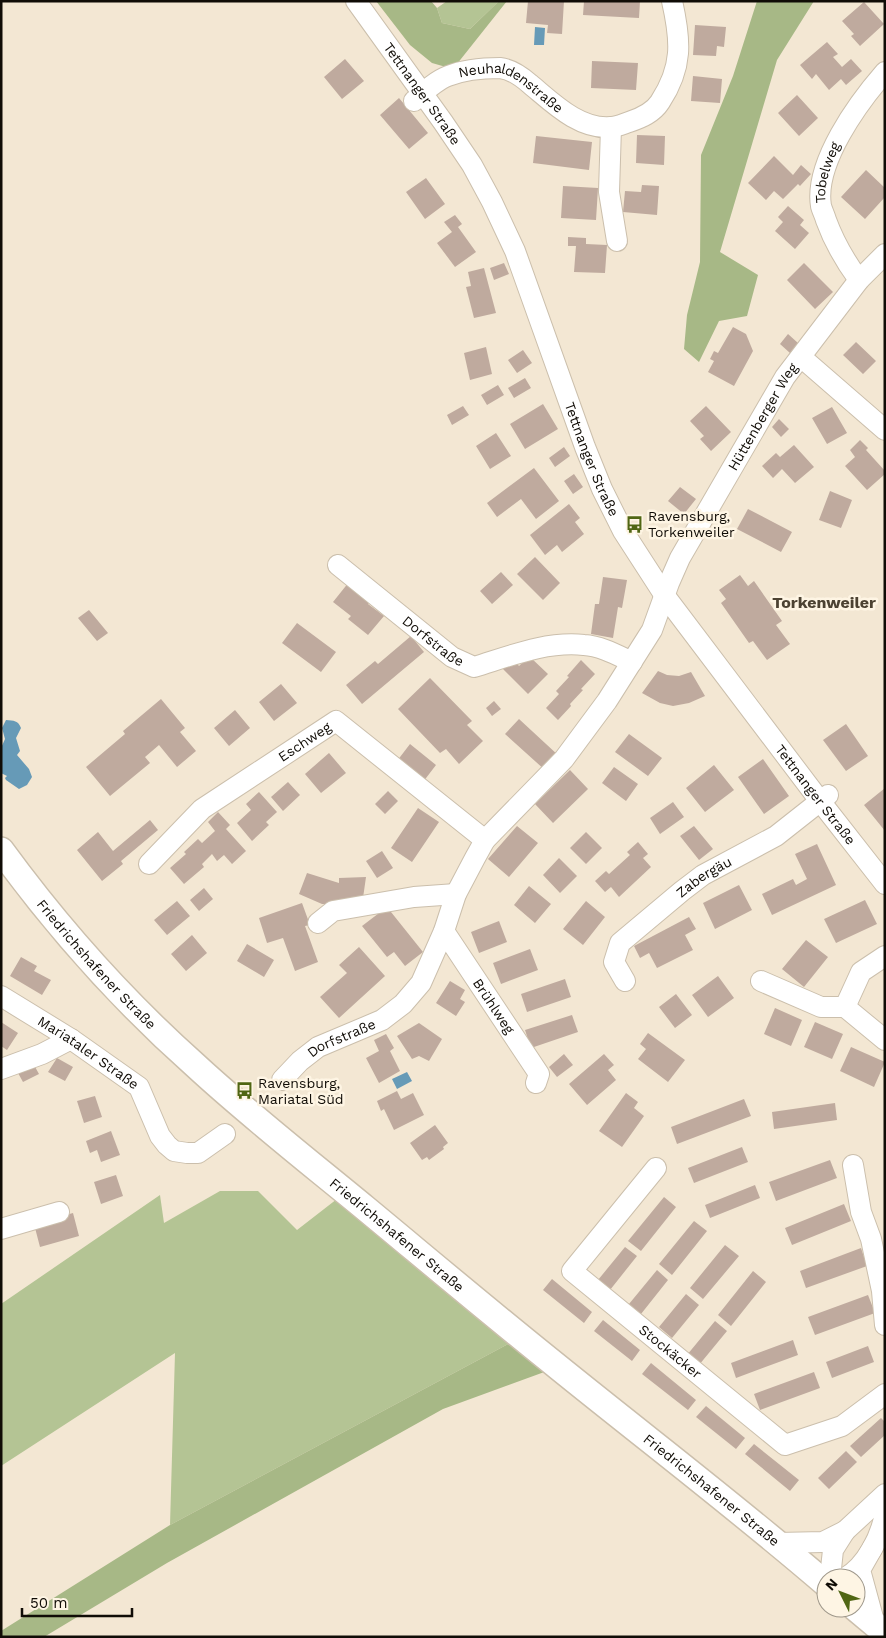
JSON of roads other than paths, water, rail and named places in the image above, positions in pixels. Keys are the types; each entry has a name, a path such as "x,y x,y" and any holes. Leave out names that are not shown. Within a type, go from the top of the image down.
{"main road":[{"name":"Friedrichshafener Straße","path":"1,850 84,953 194,1064 558,1367 652,1441 816,1575"},
{"path":"866,1617 880,1629"}],"street":[{"name":"Tettnanger Straße","path":"356,1 419,97 472,165 492,202 515,251 558,374 602,489 652,578 824,798 885,884"},
{"name":"Neuhaldenstraße","path":"419,97 447,76 468,71 502,68 521,76 567,114 589,125 611,128 634,120 654,111 670,87 678,60 678,28 672,1"},
{"name":"Tobelweg","path":"859,280 844,260 833,238 821,206 821,180 837,138 885,72"},
{"path":"611,128 609,192 616,241"},
{"name":"Hüttenberger Weg","path":"665,596 668,583 680,558 785,377 859,280 885,254"},
{"path":"801,358 885,430"},
{"name":"Dorfstraße","path":"338,564 452,657 474,667 539,647 584,645 605,650 632,662"},
{"name":"Dorfstraße","path":"282,1080 300,1061 318,1047 382,1020 403,1004 421,983 444,931 456,894 486,840 564,759 607,701 652,630 665,596"},
{"name":"Eschweg","path":"149,864 202,810 336,721 486,840"},
{"name":"Zabergäu","path":"625,981 614,962 620,943 703,875 776,836 824,798"},
{"path":"318,924 333,911 414,897 456,894"},
{"name":"Brühlweg","path":"444,931 539,1074 536,1083"},
{"path":"845,1007 861,972 885,956"},
{"path":"761,981 821,1007 845,1007 885,1040"},
{"name":"Mariataler Straße","path":"1,996 71,1039 139,1087 160,1136 174,1151 198,1153 226,1134"},
{"path":"1,1069 42,1054 71,1039"},
{"path":"853,1165 861,1212 871,1239 878,1273 885,1325"},
{"name":"Stockäcker","path":"656,1168 572,1271 785,1445 842,1426 885,1394"},
{"path":"1,1229 59,1212"},
{"path":"831,1568 833,1550 845,1531 885,1494"},
{"path":"880,1629 860,1570 883,1528 885,1513"},
{"path":"778,1543 823,1542 845,1531"},
{"path":"858,1568 873,1547"}],"water":[{"path":"535,27 545,28 544,45 534,45"},
{"path":"6,720 15,721 20,725 21,728 16,738 20,751 17,755 29,769 32,777 27,785 19,789 6,780 7,776 1,773 1,748 5,739 2,728"},
{"path":"407,1072 412,1081 397,1089 392,1079"}],"place":[{"name":"Ravensburg, Torkenweiler","path":"634,524"},
{"name":"Ravensburg, Mariatal Süd","path":"244,1091"}],"district":[{"name":"Torkenweiler","path":"824,602"}]}
